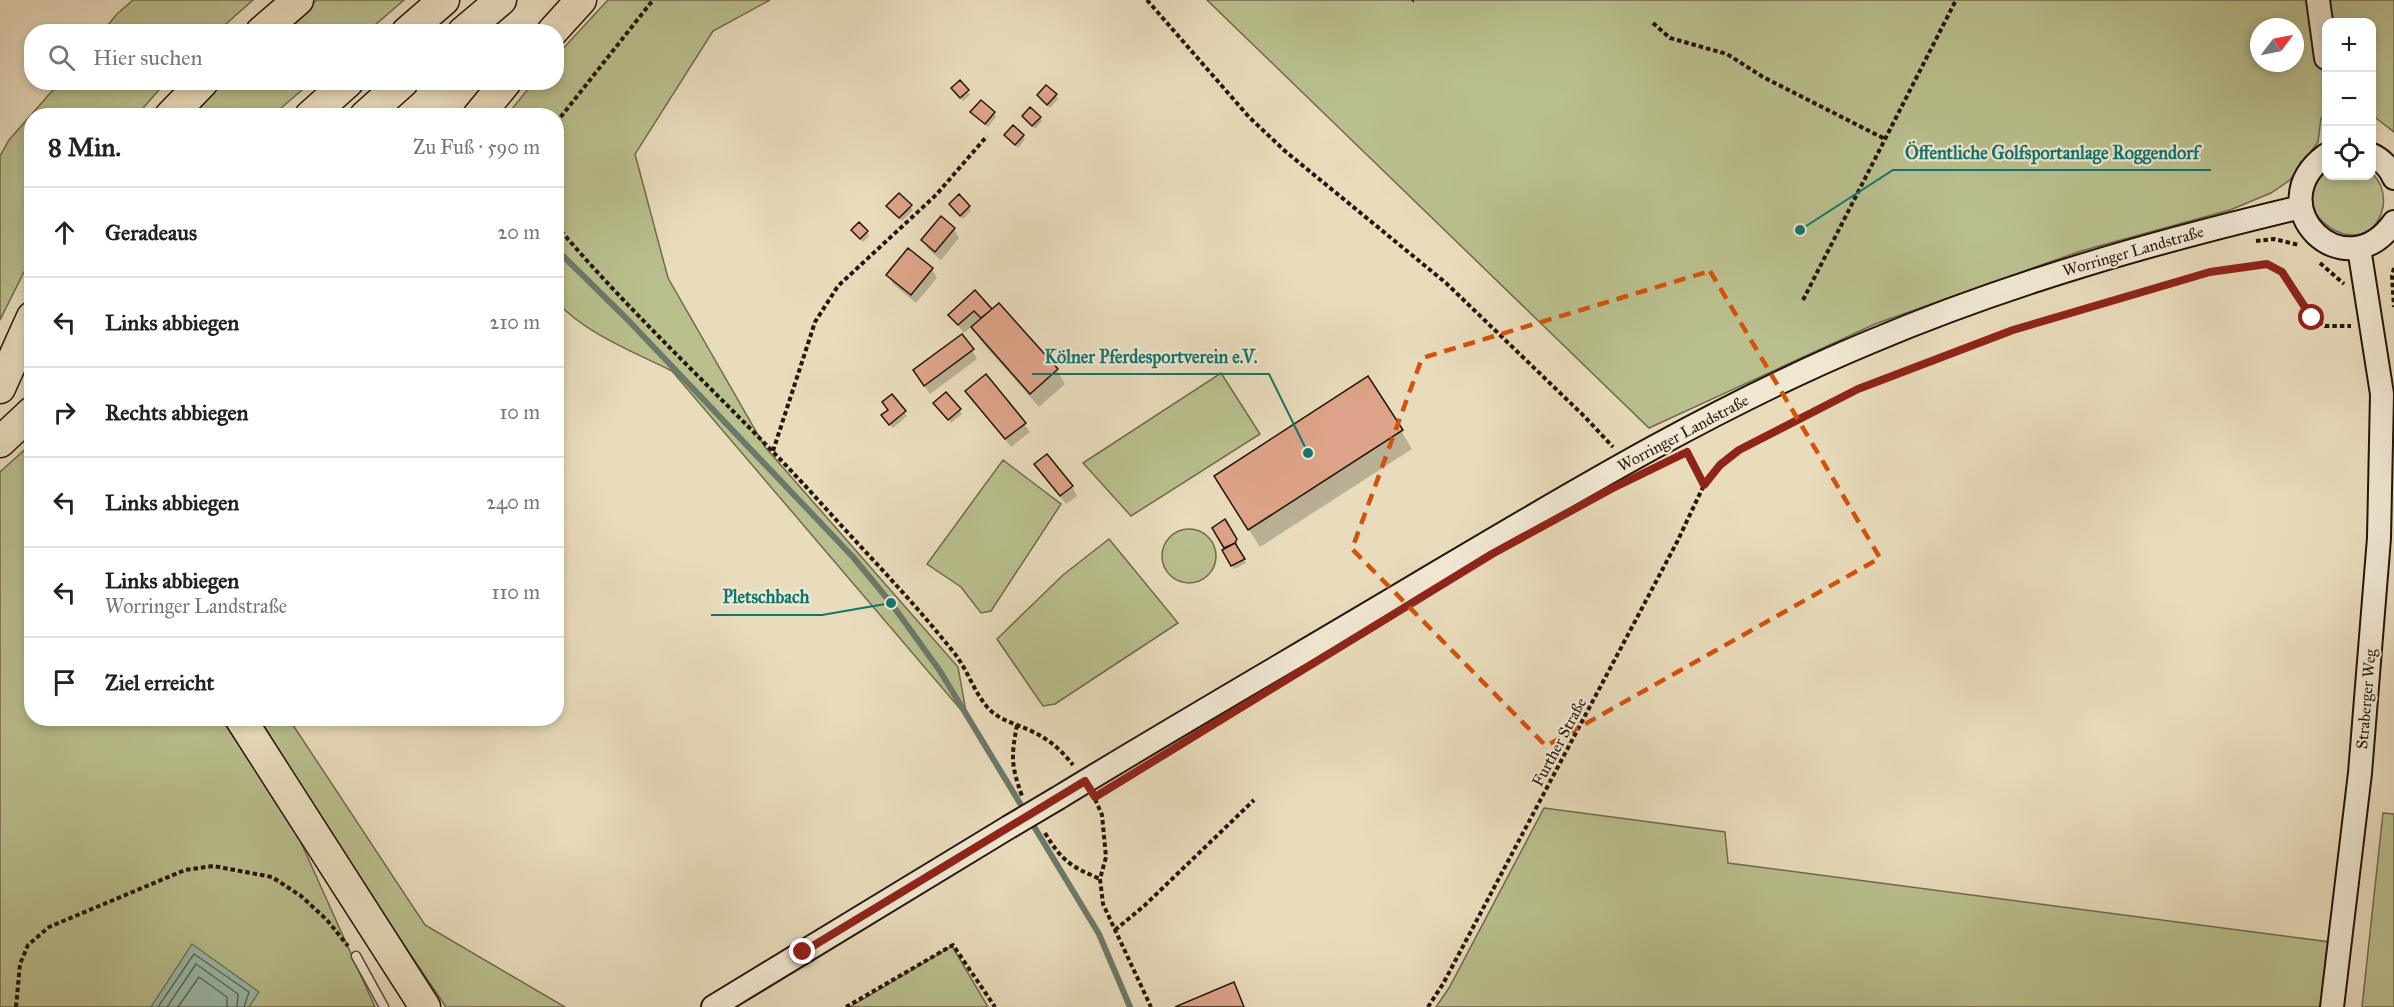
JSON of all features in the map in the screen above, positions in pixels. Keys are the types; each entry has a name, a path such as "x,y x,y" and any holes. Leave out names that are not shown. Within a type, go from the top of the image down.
{"highway":[{"path":"270,24 298,0"},
{"path":"416,24 444,0"},
{"path":"472,24 501,0"},
{"path":"559,24 581,0"},
{"path":"178,108 195,90"},
{"path":"319,108 339,90"},
{"path":"374,108 394,90"},
{"path":"485,108 499,90"},
{"path":"0,390 24,335"},
{"path":"0,390 24,369"},
{"path":"0,442 24,420"},
{"path":"245,726 424,1007"}],"main road":[{"path":"2318,0 2322,29"},
{"path":"2376,157 2392,172 2394,178"},
{"path":"2322,158 2305,177 2301,192 2301,207 2306,222 2315,235 2336,246 2358,248 2373,243 2386,234 2394,222"},
{"name":"Worringer Landstraße","path":"713,1007 1058,798 1089,794 1626,462 1731,407 1869,342 2047,275 2213,228 2301,207"},
{"name":"Straberger Weg","path":"2332,1007 2360,773 2379,538 2382,394 2358,248"}],"lane":[{"path":"356,956 384,1007"}],"path":[{"path":"564,113 653,0"},
{"path":"1147,0 1249,117 1285,151 1446,283 1584,416 1626,462"},
{"path":"1803,300 1956,0"},
{"path":"1653,23 1670,38 1727,54 1763,77 1885,139"},
{"path":"773,451 814,322 838,286 936,195 987,136"},
{"path":"564,234 594,268 773,451 956,655 977,694 989,710 1002,720 1036,733 1072,762 1102,814 1106,857 1100,879 1103,904 1151,1007"},
{"path":"2252,242 2274,239 2302,246"},
{"path":"2316,259 2345,285 2392,276"},
{"name":"Further Straße","path":"1428,1007 1443,984 1540,803 1704,485 1720,465 1739,450 1858,389 2013,330 2210,272 2267,264 2282,272 2312,318 2325,326 2343,327 2371,321"},
{"path":"2394,268 2392,276 2394,306"},
{"path":"1678,457 1698,447"},
{"path":"1687,452 1704,485"},
{"path":"1017,725 1012,769 1022,796"},
{"path":"1115,930 1144,906 1254,800"},
{"path":"1045,833 1058,854 1076,869 1100,879"},
{"path":"16,1007 20,964 28,945 49,927 185,870 213,866 272,878 301,896 327,920 356,956"},
{"path":"846,1007 953,945 996,1007"}],"highlighted area":[{"path":"1710,271 1880,558 1546,746 1352,549 1422,358"}],"shaded area":[{"path":"133,0 253,0 226,24 109,24"},
{"path":"317,0 404,0 376,24 288,24"},
{"path":"608,0 770,0 713,31 635,154 668,278 765,447 958,667 967,717 672,371 596,333 564,308 564,108 513,108 527,90 564,90 564,47"},
{"path":"1207,0 2394,0 2394,132 2376,118 2376,18 2322,18 2322,118 2318,142 2290,180 2271,193 2230,210 2081,251 1875,324 1649,428"},
{"path":"53,90 159,90 143,108 37,108"},
{"path":"216,90 302,90 281,108 199,108"},
{"path":"24,123 24,272 0,320 0,156 9,140"},
{"path":"2322,177 2322,180 2376,178 2383,193 2383,207 2375,225 2361,234 2346,234 2331,228 2319,217 2312,203 2314,188"},
{"path":"1221,373 1260,434 1131,516 1083,463"},
{"path":"24,450 24,726 233,726 299,838 375,1007 0,1007 0,472"},
{"path":"1003,460 1061,504 991,611 981,613 961,587 927,564"},
{"path":"1189,529 1199,531 1208,537 1214,546 1216,556 1214,566 1208,575 1199,581 1189,583 1179,581 1170,575 1164,566 1162,556 1164,546 1170,537 1179,531"},
{"path":"1109,539 1178,623 1055,704 1043,706 997,639 1063,575"},
{"path":"264,726 294,726 425,925 565,1007 446,1007 324,827"},
{"path":"1544,808 1725,832 1728,863 2330,942 2320,1007 1436,1007 1449,988"},
{"path":"2383,813 2394,814 2394,1007 2362,1007"},
{"path":"952,946 988,1007 850,1007"}],"water":[{"path":"192,944 259,992 249,1007 151,1007"}],"building":[{"path":"960,80 969,90 960,98 951,88"},
{"path":"1046,85 1057,94 1047,105 1037,95"},
{"path":"981,100 995,112 985,124 970,112"},
{"path":"1030,107 1041,117 1032,126 1022,116"},
{"path":"1013,125 1024,135 1015,145 1004,135"},
{"path":"899,193 912,205 899,218 886,206"},
{"path":"959,194 970,206 960,216 949,204"},
{"path":"941,216 955,228 935,252 921,240"},
{"path":"859,222 868,231 860,239 851,230"},
{"path":"908,248 933,268 911,295 886,275"},
{"path":"975,290 992,309 981,318 974,311 958,325 948,315"},
{"path":"999,303 1058,369 1030,394 971,327"},
{"path":"962,334 974,349 924,386 913,370"},
{"path":"986,374 1026,423 1005,439 965,391"},
{"path":"1368,376 1403,430 1248,530 1214,476"},
{"path":"946,392 961,409 948,420 933,403"},
{"path":"892,394 906,411 889,425 881,415 888,410 882,402"},
{"path":"1047,454 1073,486 1060,496 1034,464"},
{"path":"1225,519 1237,539 1235,543 1224,548 1212,528"},
{"path":"1235,543 1245,559 1231,566 1222,550"},
{"path":"1234,982 1244,1007 1175,1007"}],"waterway":[{"path":"564,257 627,319 853,557 891,603 940,671 1099,934 1130,1007"}],"place":[{"name":"Öffentliche Golfsportanlage Roggendorf","path":"1800,230"},
{"name":"Kölner Pferdesportverein e.V.","path":"1308,453"},
{"name":"Pletschbach","path":"891,603"}],"route":[{"path":"803,952 1085,781 1095,797 1492,554 1611,489 1687,452 1704,485 1720,465 1739,450 1858,389 2013,330 2210,272 2267,264 2282,272 2302,306 2312,318"}]}
